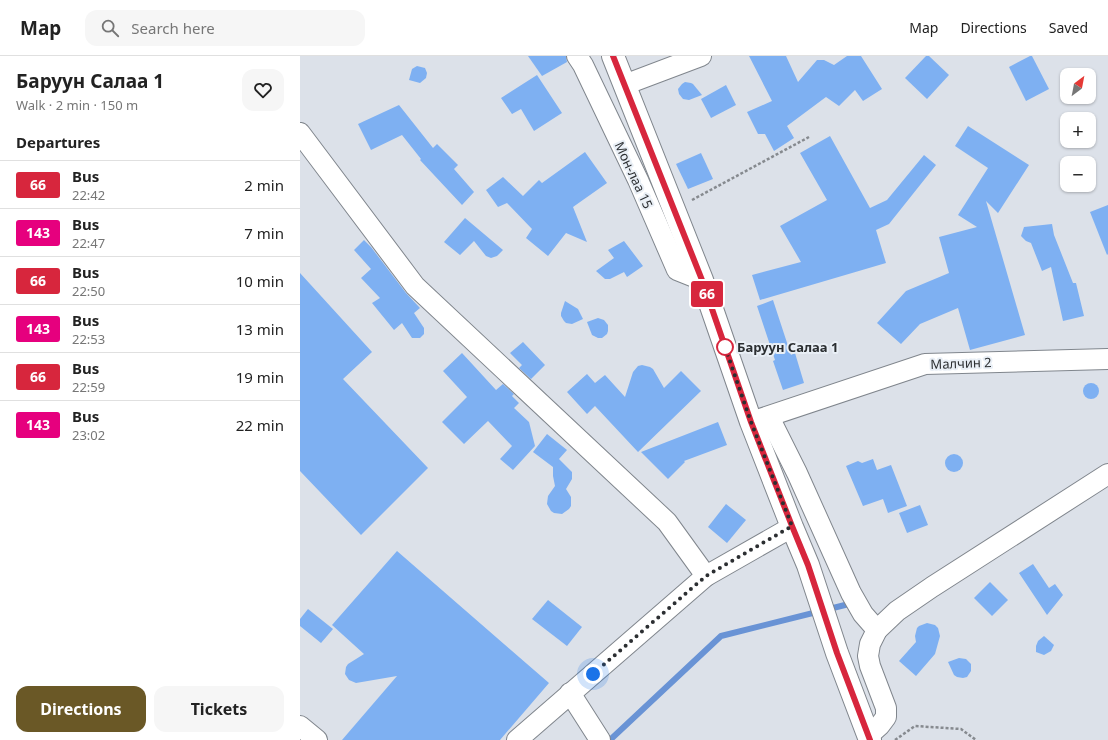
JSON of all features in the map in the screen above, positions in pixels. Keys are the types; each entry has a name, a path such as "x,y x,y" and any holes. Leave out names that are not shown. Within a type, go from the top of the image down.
{"main road":[{"path":"613,56 702,280 760,419 792,526 808,565 837,653 869,738"}],"street":[{"name":"Мон-лаа 15","path":"577,56 638,180 677,270 702,280"},
{"path":"624,85 701,56"},
{"path":"300,133 415,286 667,522 706,576"},
{"name":"Малчин 2","path":"760,419 925,364 1108,359"},
{"path":"760,419 797,472 824,536 851,593 863,614 877,630"},
{"path":"869,738 886,717 886,708 870,666 868,656 870,644 877,630 897,611 932,587 1108,474"},
{"path":"517,740 706,576 792,526"},
{"path":"570,693 596,734"},
{"path":"300,726 317,740"}],"path":[{"path":"674,209 809,136"},
{"path":"895,740 915,726 961,729 976,740"}],"building":[{"path":"528,56 566,56 567,62 542,76"},
{"path":"749,56 786,56 798,82 817,60 824,60 834,65 847,56 861,56 882,89 863,101 855,90 839,106 826,97 787,126 794,138 774,151 765,134 758,134 747,112 772,101"},
{"path":"926,56 929,56 949,75 927,99 905,78"},
{"path":"1032,56 1049,89 1026,101 1009,67"},
{"path":"417,66 425,68 427,73 426,78 420,83 409,80 412,69"},
{"path":"537,75 562,113 534,131 521,109 512,114 501,98"},
{"path":"685,82 693,84 702,95 689,100 683,99 679,94 678,89"},
{"path":"726,85 736,105 711,118 701,99"},
{"path":"399,105 433,148 437,144 458,165 454,169 474,192 462,205 420,160 421,159 402,135 371,150 358,124"},
{"path":"968,126 1029,165 998,213 986,201 1025,335 970,350 958,308 920,324 901,344 877,323 906,291 949,273 939,237 977,227 958,215 988,168 955,146"},
{"path":"830,136 870,208 887,200 924,155 936,165 889,224 876,230 886,263 760,300 752,275 801,262 780,226 827,200 800,153"},
{"path":"585,152 607,183 573,207 587,242 566,233 548,256 526,238 532,229 507,203 498,207 486,190 503,177 523,196 539,180 542,183"},
{"path":"701,153 713,179 688,189 676,164"},
{"path":"1108,205 1108,254 1107,255 1090,212"},
{"path":"465,218 503,250 497,256 491,258 486,256 474,241 460,255 444,242"},
{"path":"1052,224 1054,235 1073,283 1076,283 1084,316 1063,321 1051,267 1042,271 1031,243 1026,241 1021,236 1024,227"},
{"path":"364,240 406,293 420,308 414,313 424,328 424,334 420,338 412,338 402,323 394,330 372,303 380,298 361,278 371,269 354,250"},
{"path":"624,241 643,266 627,277 624,272 610,279 605,279 596,271 614,258 608,250"},
{"path":"300,273 372,352 343,379 428,468 361,535 300,471"},
{"path":"773,300 791,355 795,353 804,383 783,390 773,361 775,360 757,306"},
{"path":"565,301 578,309 583,319 572,324 564,321 561,313"},
{"path":"598,318 604,320 608,325 607,334 602,338 592,335 587,322"},
{"path":"523,342 545,365 531,379 519,368 522,365 510,353"},
{"path":"462,353 496,390 503,384 514,394 512,396 519,403 514,408 529,422 535,446 513,470 500,459 512,446 488,421 464,444 442,422 467,397 443,371"},
{"path":"642,365 653,369 664,388 681,371 701,391 638,452 595,406 587,414 567,392 587,374 595,383 605,375 625,397 633,372 638,366"},
{"path":"1088,383 1094,383 1099,388 1097,397 1094,399 1088,399 1083,394 1083,388"},
{"path":"718,422 727,445 684,461 685,462 668,479 641,452"},
{"path":"547,434 567,450 559,459 572,472 572,479 566,489 571,497 571,506 562,514 551,511 547,504 548,496 555,486 553,467 533,452"},
{"path":"954,454 960,457 963,463 960,469 954,472 948,469 945,463 948,457"},
{"path":"873,459 877,470 891,465 907,506 888,513 883,499 863,506 846,466 858,461 862,463"},
{"path":"726,504 746,520 727,543 708,527"},
{"path":"920,505 928,525 907,533 899,513"},
{"path":"397,551 549,683 500,740 342,740 397,676 356,683 349,680 345,674 346,667 348,664 364,654 332,625"},
{"path":"1033,564 1049,588 1055,584 1063,595 1047,615 1019,573"},
{"path":"990,582 1008,600 992,616 974,598"},
{"path":"548,600 582,627 567,646 532,619"},
{"path":"308,609 333,629 321,643 300,626 300,619"},
{"path":"927,623 935,625 938,628 940,636 935,654 916,676 899,661 916,642 915,636 917,628"},
{"path":"1044,636 1054,645 1051,651 1044,655 1036,652 1036,646 1038,641"},
{"path":"959,658 966,659 971,664 971,671 967,677 963,678 954,675 948,662"}],"waterway":[{"path":"610,740 721,636 849,604"}],"bus line":[{"name":"66","path":"613,56 702,280 751,422 808,565 837,653 870,740"}],"place":[{"name":"Баруун Салаа 1","path":"725,347"}],"route":[{"path":"593,674 706,576 792,526 751,422 725,347"}]}
